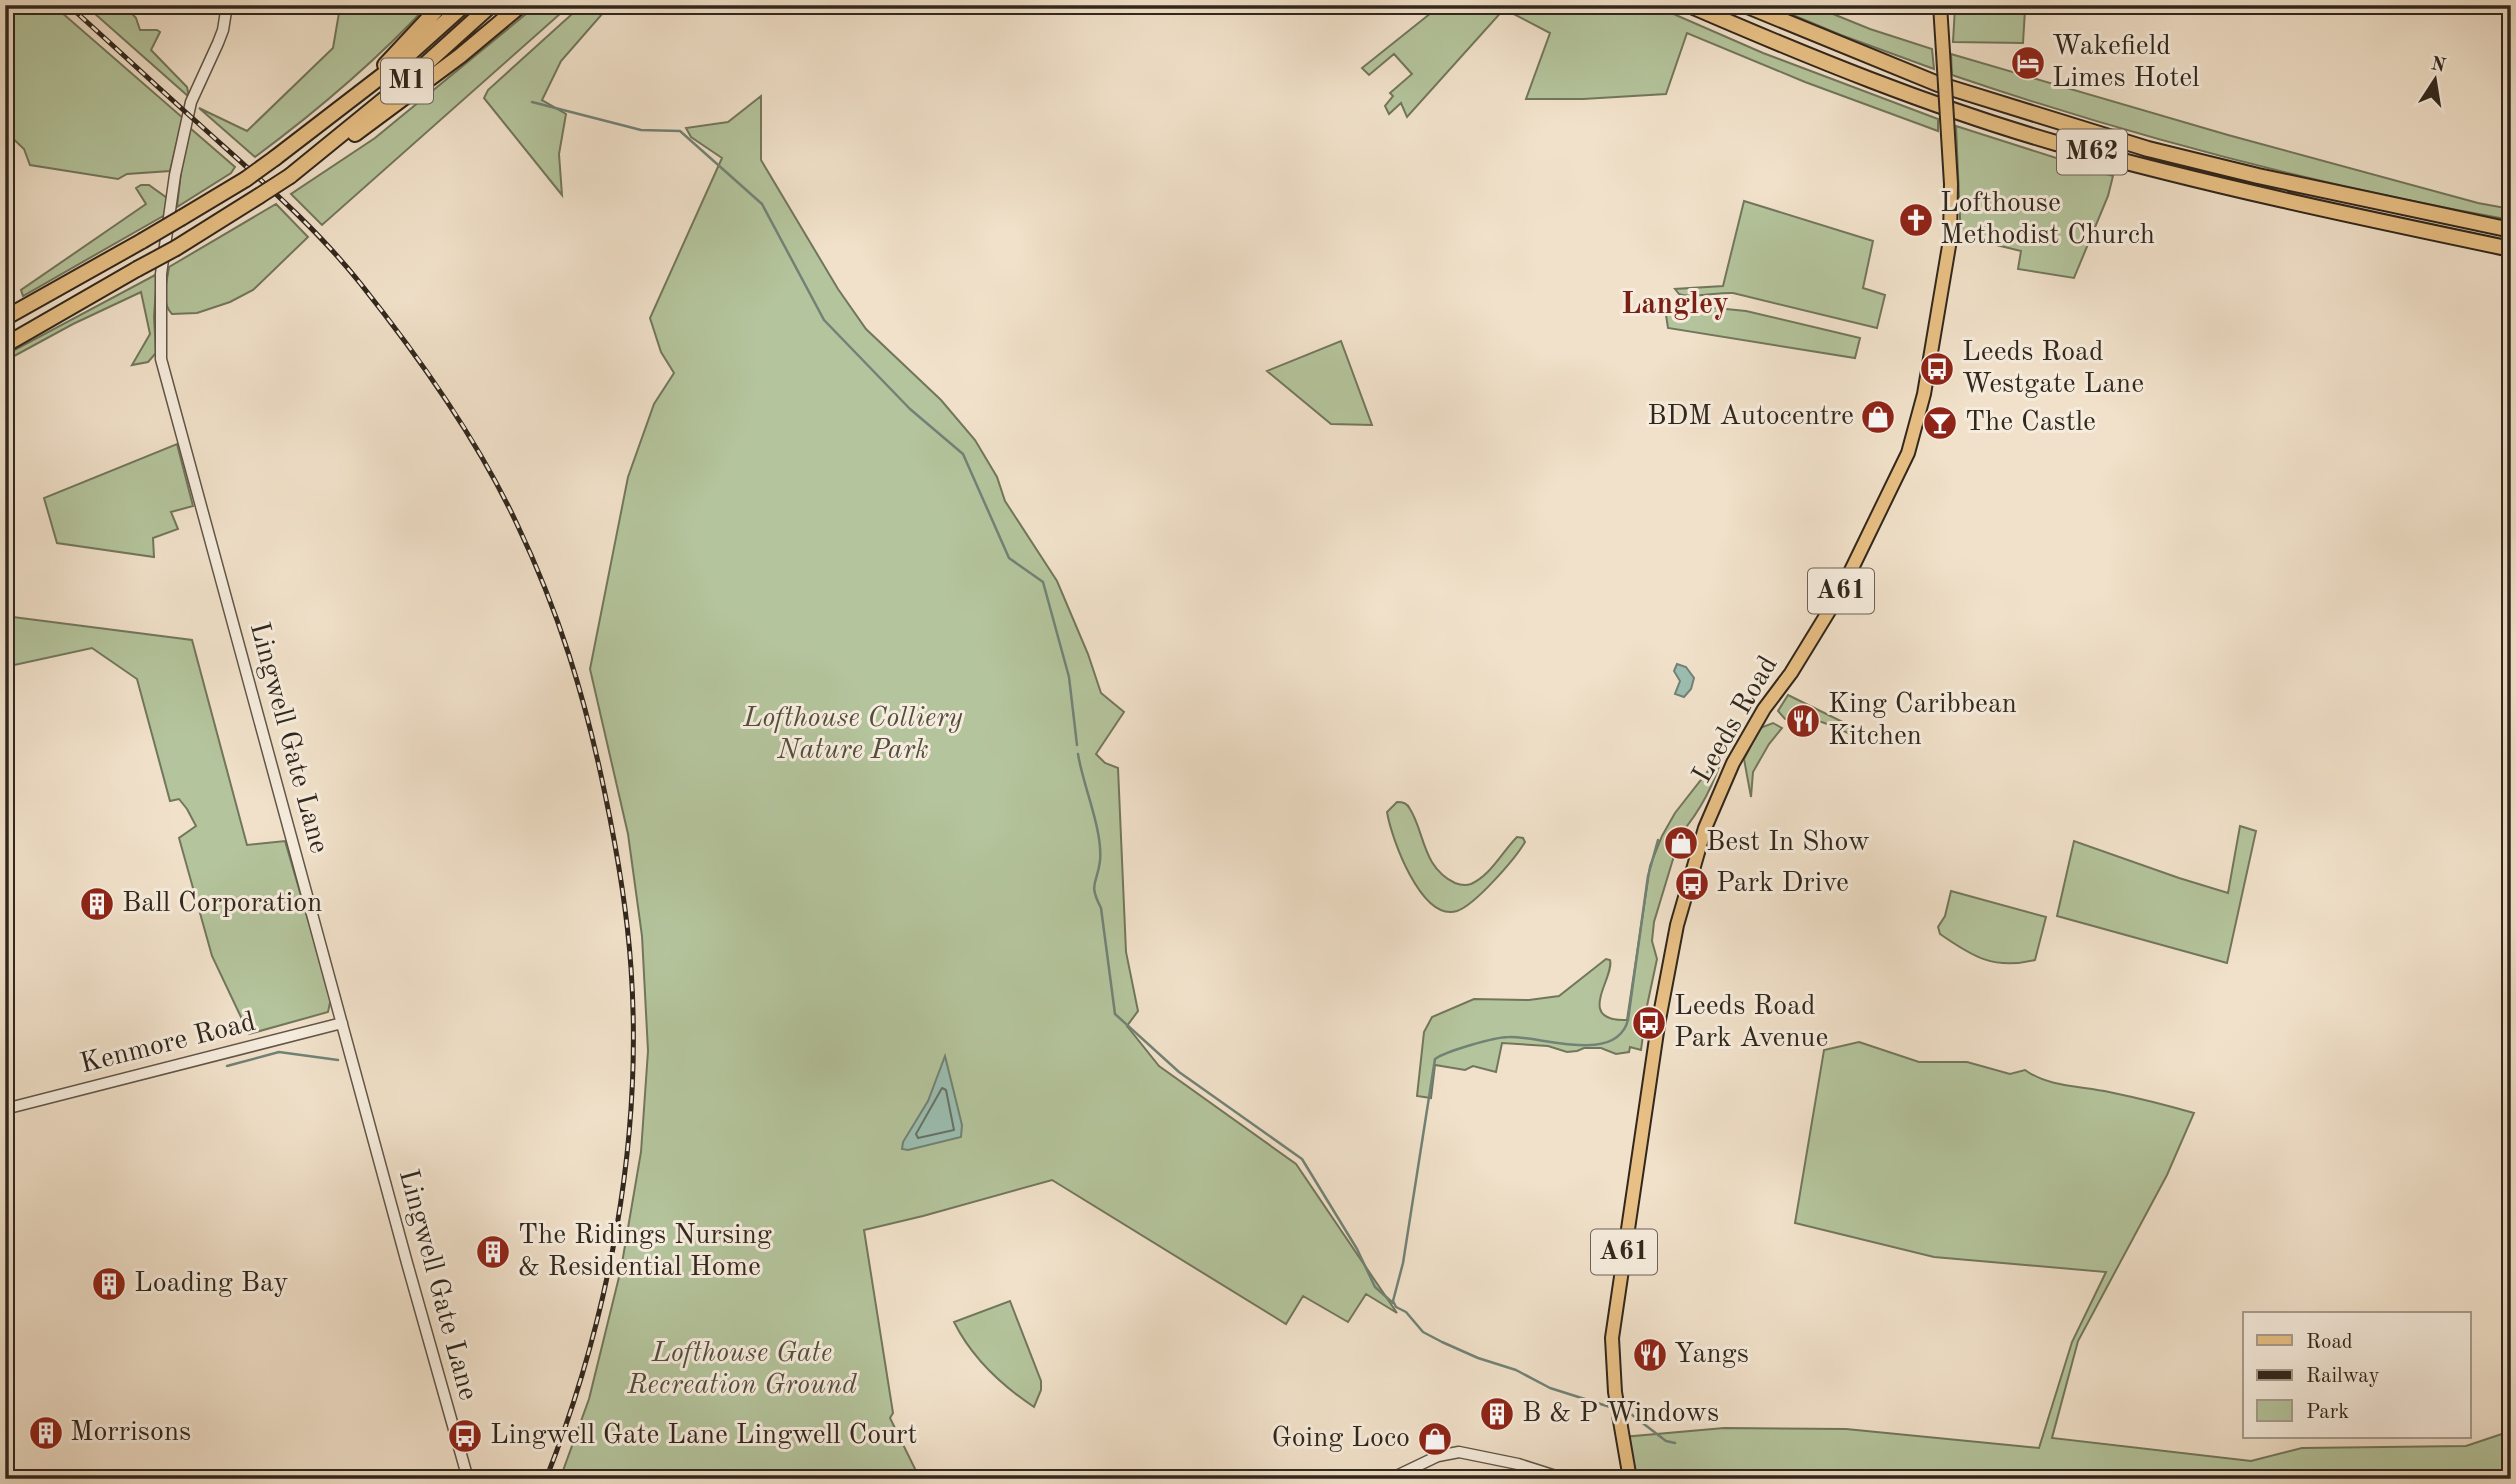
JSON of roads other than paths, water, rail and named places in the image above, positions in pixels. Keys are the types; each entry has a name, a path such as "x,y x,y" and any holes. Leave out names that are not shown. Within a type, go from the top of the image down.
{"highway":[{"path":"355,96 441,5"},
{"name":"M1","path":"5,318 246,179 405,58 464,5"},
{"name":"M1","path":"5,345 177,248 290,176 408,80 491,5"},
{"path":"320,153 376,120 521,5"},
{"name":"M62","path":"1689,5 1938,105 2054,142 2216,186 2511,249"},
{"name":"M62","path":"1745,5 1938,84 2148,149 2258,176 2511,230"}],"main road":[{"name":"Leeds Road","path":"1630,1479 1615,1392 1612,1338 1658,1025 1677,925 1705,828 1733,763 1840,593 1908,453 1925,390 1950,240 1951,184 1940,5"}],"street":[{"name":"Lingwell Gate Lane","path":"227,5 223,30 191,102 178,162 161,274 161,359 468,1479"},
{"name":"Kenmore Road","path":"5,1109 342,1023"},
{"path":"1391,1479 1438,1456 1459,1452 1518,1464 1565,1479"}],"water":[{"path":"1677,664 1686,667 1694,678 1691,689 1684,697 1675,694 1680,681 1674,671"},
{"path":"945,1056 962,1125 961,1137 908,1150 902,1149 903,1142 928,1101"}],"waterway":[{"path":"347,5 359,13"},
{"path":"532,102 641,130 680,131 762,204 824,320 910,409 963,454 1009,558 1043,582 1069,677 1077,745"},
{"path":"1078,754 1099,836 1100,861 1094,888 1101,908 1115,1014 1179,1072 1302,1159 1357,1249 1375,1287 1393,1303"},
{"path":"1610,1407 1550,1388 1516,1370 1478,1358 1442,1342 1423,1332 1393,1301 1403,1263 1435,1059 1482,1042 1509,1037 1594,1045 1609,1042 1621,1034 1628,1020 1648,876 1658,840"},
{"path":"227,1066 279,1052 338,1060"},
{"path":"1627,1411 1666,1441 1675,1443"}],"railway":[{"path":"68,5 303,220 342,261 382,311 445,398 500,490 545,589 569,655 597,758 614,837 624,902 631,968 632,1098 617,1228 604,1292 588,1356 546,1479"}],"place":[{"name":"Wakefield Limes Hotel","path":"2028,63"},
{"name":"Lofthouse Methodist Church","path":"1916,220"},
{"name":"Leeds Road Westgate Lane","path":"1937,369"},
{"name":"BDM Autocentre","path":"1878,417"},
{"name":"The Castle","path":"1940,423"},
{"name":"King Caribbean Kitchen","path":"1803,721"},
{"name":"Best In Show","path":"1681,843"},
{"name":"Park Drive","path":"1692,884"},
{"name":"Ball Corporation","path":"97,904"},
{"name":"Leeds Road Park Avenue","path":"1649,1023"},
{"name":"The Ridings Nursing & Residential Home","path":"493,1252"},
{"name":"Loading Bay","path":"109,1284"},
{"name":"Yangs","path":"1650,1355"},
{"name":"B & P Windows","path":"1497,1414"},
{"name":"Morrisons","path":"46,1433"},
{"name":"Lingwell Gate Lane Lingwell Court","path":"465,1436"},
{"name":"Going Loco","path":"1435,1439"}],"district":[{"name":"Langley","path":"1675,305"}],"park label":[{"name":"Lofthouse Colliery Nature Park","path":"853,735"},
{"name":"Lofthouse Gate Recreation Ground","path":"742,1370"}]}
